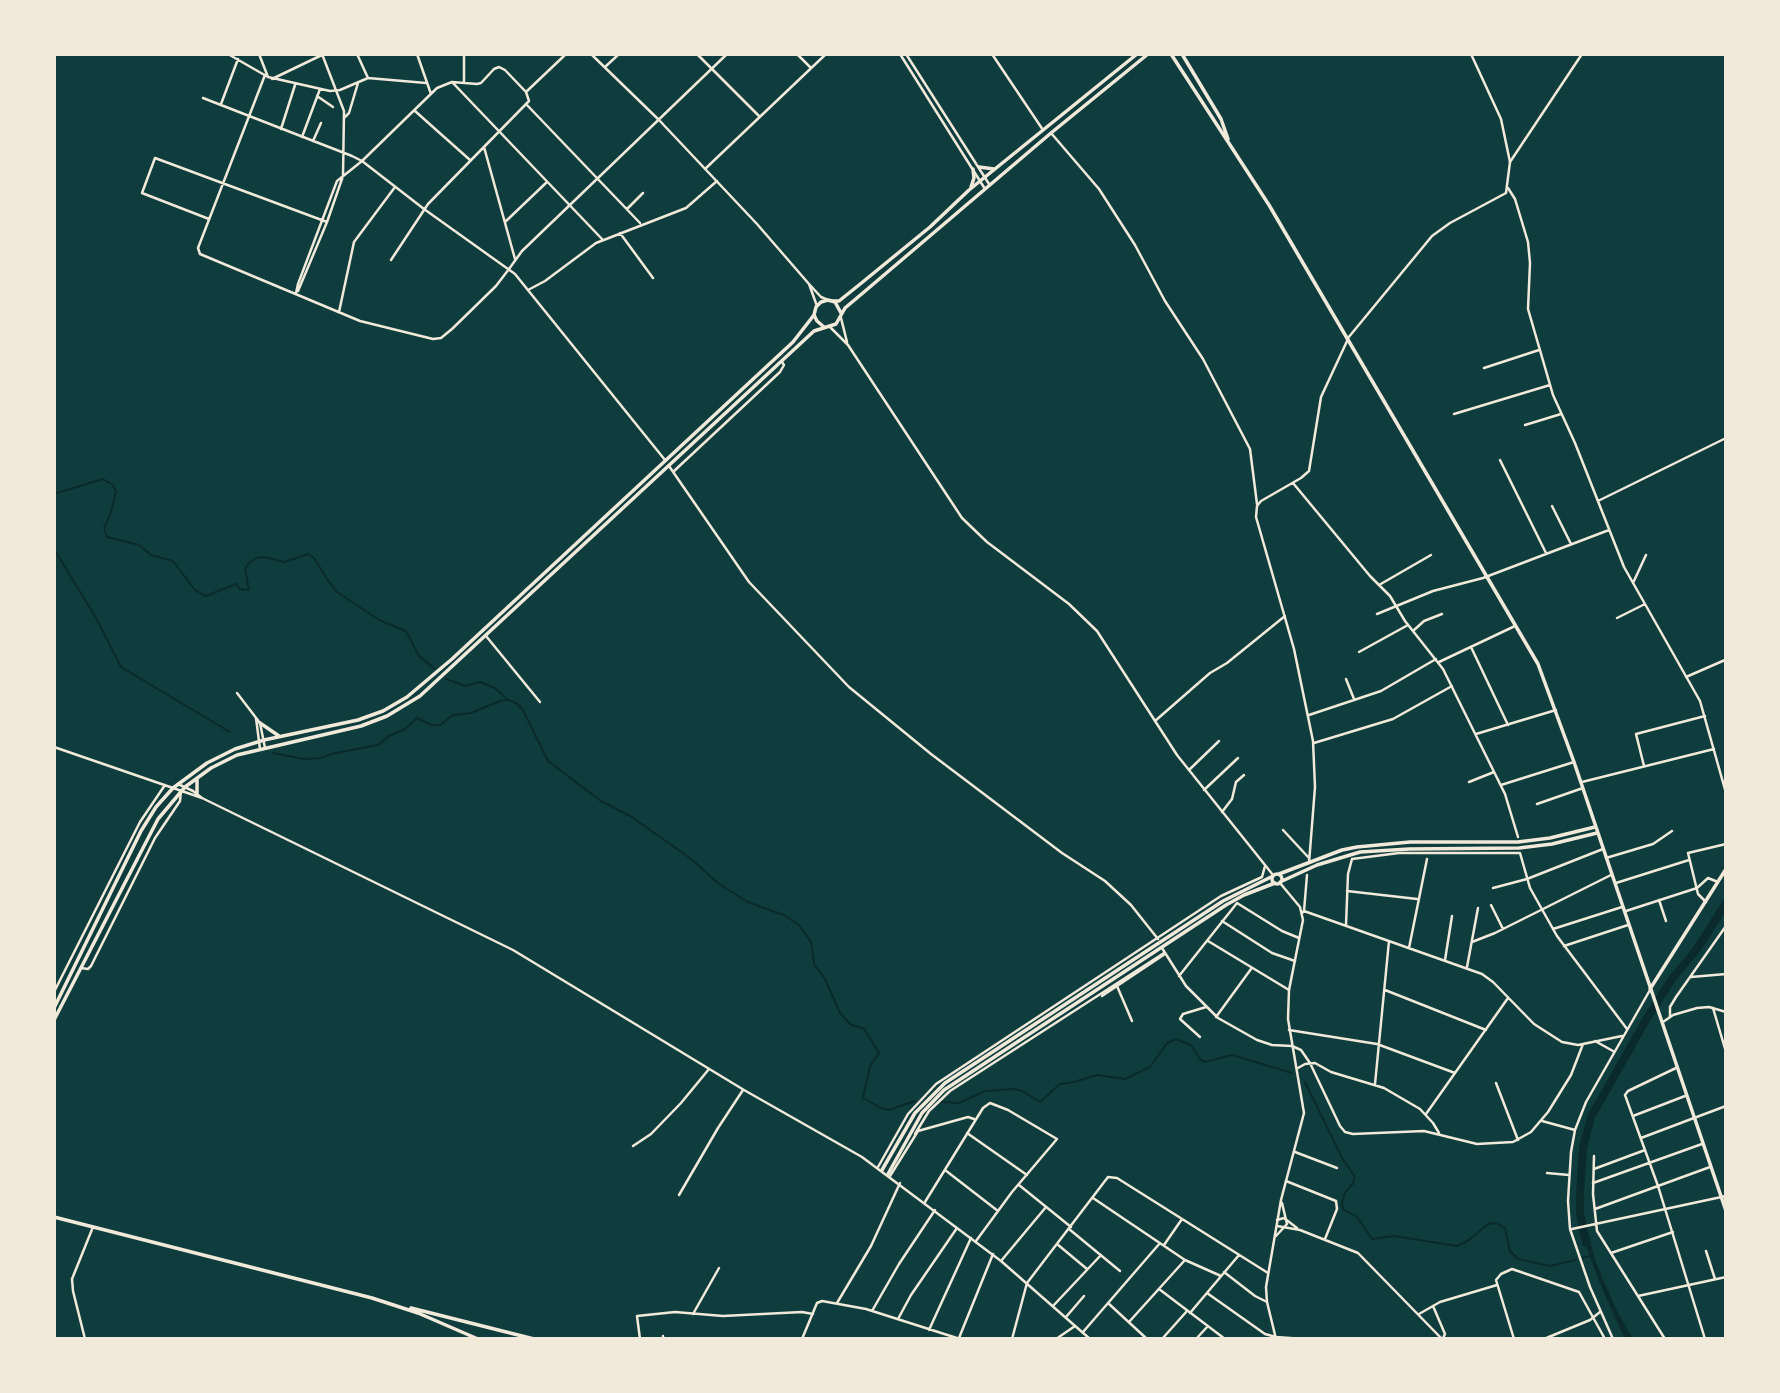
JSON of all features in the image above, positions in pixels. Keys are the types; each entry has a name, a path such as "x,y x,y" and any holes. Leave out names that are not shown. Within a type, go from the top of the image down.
{"main road":[{"path":"54,1008 141,831 156,807 173,788 218,757 264,740 358,720 391,707 407,697 446,665 793,342 811,322 817,306 839,301 930,227 969,190 1137,54"},
{"path":"54,1020 158,819 181,791 230,758 262,748 349,730 387,716 431,687 814,331 836,324 845,309 864,292 1148,54"},
{"path":"1171,54 1229,141 1348,338 1538,664 1581,782 1726,1211"},
{"path":"1182,54 1221,119 1229,141"},
{"path":"979,167 987,170 996,168"},
{"path":"969,190 974,178 973,169"},
{"path":"830,301 840,307 841,317"},
{"path":"814,315 819,324 828,327"},
{"path":"260,723 273,734 281,736"},
{"path":"197,778 197,793"},
{"path":"880,1169 917,1109 945,1083 1223,901 1275,875 1309,860 1342,850 1374,845 1410,842 1518,842 1550,838 1595,827"},
{"path":"889,1175 922,1113 941,1092 1163,952 1234,900 1326,861 1360,852 1519,848 1552,844 1597,833"},
{"path":"1650,992 1726,869"},
{"path":"1275,875 1278,883"},
{"path":"1275,875 1282,878 1278,883"},
{"path":"54,1217 402,1307 478,1339"},
{"path":"402,1307 421,1309 534,1339"}],"street":[{"path":"228,54 268,77 336,92 368,78 426,83"},
{"path":"259,54 268,77"},
{"path":"357,54 368,78"},
{"path":"417,54 431,94"},
{"path":"464,54 464,82"},
{"path":"526,92 566,54"},
{"path":"591,54 717,181 808,284 821,297 830,301"},
{"path":"605,68 619,54"},
{"path":"697,54 760,117"},
{"path":"296,293 302,286 343,176 345,117 323,55 268,77 248,116 198,248 200,254 368,323 433,339 439,338 483,299 515,259 727,54"},
{"path":"797,54 811,68"},
{"path":"705,169 826,54"},
{"path":"900,54 980,181 988,187"},
{"path":"906,54 979,167 988,187"},
{"path":"992,54 1043,130"},
{"path":"1258,505 1265,498 1307,474 1321,397 1348,338 1432,236 1453,221 1503,196 1508,188 1510,162 1501,119 1471,54"},
{"path":"1510,162 1582,54"},
{"path":"220,106 238,59"},
{"path":"296,293 337,181 443,85 452,82 481,83 499,67 530,98 424,209 391,260"},
{"path":"452,82 603,240"},
{"path":"345,117 349,113 358,83"},
{"path":"281,129 295,84"},
{"path":"302,137 320,89"},
{"path":"317,96 334,107"},
{"path":"203,98 362,161 509,269 665,460"},
{"path":"526,104 641,224"},
{"path":"415,110 470,160"},
{"path":"313,141 321,123"},
{"path":"1051,133 1099,190 1135,245 1165,301 1198,350 1250,449 1258,505 1257,524 1285,617 1309,715 1315,787 1309,860"},
{"path":"484,146 515,259"},
{"path":"209,220 145,195 142,190 155,158 327,222"},
{"path":"528,290 603,240 686,208 717,181"},
{"path":"505,222 547,182"},
{"path":"339,312 354,242 395,187"},
{"path":"1508,188 1516,199 1528,242 1528,309 1550,385 1633,583 1705,716 1726,793"},
{"path":"626,209 643,193"},
{"path":"620,232 653,278"},
{"path":"808,284 817,306"},
{"path":"841,317 848,345"},
{"path":"828,327 848,345 962,518 987,542 1049,587 1090,623 1189,770 1275,875"},
{"path":"1484,368 1539,351"},
{"path":"673,472 780,372 784,365 782,362"},
{"path":"1454,414 1550,385"},
{"path":"1525,425 1561,414"},
{"path":"1598,501 1726,438"},
{"path":"1500,460 1546,553"},
{"path":"669,466 749,582 849,687 918,745 1065,855 1105,881 1131,905 1158,939"},
{"path":"1293,483 1396,605 1408,625 1437,661 1501,785 1518,837"},
{"path":"1552,506 1571,544"},
{"path":"1377,614 1427,593 1488,576 1609,530"},
{"path":"1379,585 1431,555"},
{"path":"1633,583 1646,555"},
{"path":"1617,618 1645,604"},
{"path":"1413,631 1424,621 1442,614"},
{"path":"1155,721 1210,673 1227,663 1285,617"},
{"path":"1359,652 1408,625"},
{"path":"1309,715 1394,684 1437,661 1517,625"},
{"path":"486,636 540,702"},
{"path":"1471,647 1508,724"},
{"path":"1686,677 1725,660"},
{"path":"1346,679 1354,700"},
{"path":"1313,743 1401,716 1452,686"},
{"path":"237,693 260,723 264,740 262,748"},
{"path":"1475,734 1556,710"},
{"path":"1644,766 1636,734 1705,716"},
{"path":"256,718 258,742 262,748"},
{"path":"1189,770 1219,741"},
{"path":"54,747 202,798 501,944 889,1175 993,1254 1090,1339"},
{"path":"1581,782 1714,749"},
{"path":"1204,790 1238,758"},
{"path":"1501,785 1574,762"},
{"path":"1469,782 1494,772"},
{"path":"1222,812 1231,799 1236,782 1244,775"},
{"path":"178,784 202,798"},
{"path":"54,992 140,822 165,785"},
{"path":"1537,804 1583,788"},
{"path":"81,968 88,969 90,966 155,838 180,801 181,791"},
{"path":"1283,830 1309,860"},
{"path":"1606,858 1653,844 1672,831"},
{"path":"1706,902 1699,895 1689,852 1726,844"},
{"path":"1493,888 1527,879 1603,849"},
{"path":"1346,925 1350,861 1360,857 1399,853 1520,853 1527,879 1553,929 1627,1029"},
{"path":"1409,948 1427,859"},
{"path":"1614,883 1689,860"},
{"path":"880,1169 906,1117 936,1084 1226,894 1262,877 1265,864"},
{"path":"1276,1338 1267,1302 1269,1273 1281,1200 1304,1113 1289,1030 1289,990 1303,924 1307,874"},
{"path":"1472,942 1612,875"},
{"path":"1553,929 1697,888 1708,878 1718,882"},
{"path":"1278,883 1303,912 1468,967 1486,977 1551,1037 1567,1044 1583,1044 1622,1036"},
{"path":"1347,891 1418,900"},
{"path":"1659,900 1666,920"},
{"path":"1179,976 1237,903 1282,931 1300,938"},
{"path":"1491,905 1503,929"},
{"path":"1468,967 1478,908"},
{"path":"1445,960 1452,916"},
{"path":"1222,921 1272,953 1295,961"},
{"path":"1564,946 1628,925"},
{"path":"1670,1017 1671,1005 1726,926"},
{"path":"1208,940 1289,990"},
{"path":"1375,1084 1389,941"},
{"path":"889,1175 929,1111 953,1089 1163,952"},
{"path":"1163,952 1179,976 1216,1017 1257,1041 1292,1046 1301,1050 1310,1063 1337,1121 1345,1132 1358,1135 1420,1130 1486,1145 1507,1144 1518,1140 1531,1132 1541,1121 1566,1082 1583,1044"},
{"path":"1102,996 1163,952"},
{"path":"1216,1017 1252,968"},
{"path":"1690,977 1726,974"},
{"path":"62,976 68,979"},
{"path":"1117,986 1132,1021"},
{"path":"1383,990 1486,1030"},
{"path":"1612,1339 1590,1287 1571,1229 1568,1201 1571,1150 1584,1106 1613,1051 1650,992"},
{"path":"1426,1114 1508,998"},
{"path":"1200,1037 1180,1019 1183,1014 1206,1007"},
{"path":"1661,1024 1670,1017 1697,1008 1713,1008 1726,1012"},
{"path":"1713,1008 1726,1052"},
{"path":"1289,1030 1377,1044 1455,1073"},
{"path":"1595,1041 1613,1051"},
{"path":"1298,1068 1310,1063 1395,1092 1426,1114 1439,1133"},
{"path":"1677,1068 1626,1093 1690,1284 1705,1339"},
{"path":"633,1146 651,1135 709,1069"},
{"path":"1496,1083 1518,1140"},
{"path":"679,1195 718,1128 744,1090"},
{"path":"1633,1116 1686,1096"},
{"path":"925,1202 967,1133 985,1106 990,1103 1057,1139 976,1241"},
{"path":"1641,1139 1726,1107"},
{"path":"915,1134 922,1129 966,1117 976,1120"},
{"path":"1541,1121 1576,1130"},
{"path":"967,1133 1027,1175"},
{"path":"1593,1184 1702,1144"},
{"path":"1594,1169 1645,1150"},
{"path":"1295,1152 1337,1168"},
{"path":"1594,1156 1594,1210 1598,1233 1665,1339"},
{"path":"1594,1210 1710,1167"},
{"path":"945,1170 998,1211"},
{"path":"1547,1173 1569,1175"},
{"path":"1012,1339 1027,1283 1110,1177 1117,1178 1269,1273"},
{"path":"1286,1181 1336,1201 1337,1211 1325,1239"},
{"path":"837,1303 867,1254 900,1184"},
{"path":"1018,1185 1120,1271"},
{"path":"1571,1229 1723,1196"},
{"path":"1093,1198 1185,1260 1223,1274 1267,1302"},
{"path":"1274,1240 1287,1224 1281,1200"},
{"path":"1001,1261 1046,1207"},
{"path":"872,1311 935,1210"},
{"path":"1277,1221 1282,1217 1300,1230"},
{"path":"1083,1332 1182,1219"},
{"path":"1277,1221 1279,1228 1300,1230 1362,1255 1442,1339 1445,1334 1433,1306"},
{"path":"85,1339 72,1292 72,1279 93,1227"},
{"path":"898,1319 911,1295 958,1227"},
{"path":"1611,1253 1673,1232"},
{"path":"929,1330 971,1238"},
{"path":"1058,1244 1087,1269"},
{"path":"1706,1251 1715,1279"},
{"path":"802,1339 818,1302 837,1303 872,1311 959,1339 993,1254"},
{"path":"1053,1306 1101,1255"},
{"path":"1162,1339 1239,1255"},
{"path":"1129,1322 1185,1260"},
{"path":"693,1314 719,1268"},
{"path":"1514,1339 1497,1285 1497,1277 1514,1269 1577,1291 1584,1298 1605,1339"},
{"path":"1639,1296 1726,1277"},
{"path":"1419,1314 1433,1306 1497,1285"},
{"path":"1159,1289 1225,1339"},
{"path":"1207,1293 1257,1330 1276,1338 1304,1339"},
{"path":"1066,1317 1084,1296"},
{"path":"1108,1303 1147,1339"},
{"path":"640,1339 638,1316 671,1312 733,1316 802,1312 813,1314"},
{"path":"1544,1339 1556,1337 1594,1318 1600,1312"},
{"path":"1058,1338 1076,1326"},
{"path":"1196,1339 1208,1326"},
{"path":"1436,1332 1443,1328"},
{"path":"941,1339 943,1334"}],"water":[{"path":"1588,1231 1603,1279 1633,1339 1625,1339 1603,1291 1581,1233"}],"waterway":[{"path":"54,494 103,479 113,485 116,492 104,528 107,537 139,545 151,555 173,561 195,590 206,596 236,584 240,589 249,590 245,569 256,558 285,562 308,554 314,558 337,592 379,620 406,631 419,656 435,669"},
{"path":"54,549 96,618 121,667 230,732"},
{"path":"446,679 465,686 480,682 495,688 508,700"},
{"path":"273,753 304,759 321,758 378,745 389,736 405,729 417,718 431,725 440,725 453,715 471,713 500,701 509,700 516,703 523,710 548,761 601,801 630,816 690,858 719,884 748,902 784,915 799,925 811,942 814,964 825,979 840,1013 850,1024 864,1029 879,1053 870,1066 863,1098 889,1110 915,1101"},
{"path":"1586,1243 1580,1213 1580,1193 1583,1148 1591,1117 1647,1018 1672,979 1697,949 1726,903"},
{"path":"941,1102 959,1103 985,1091 1015,1089 1040,1102 1060,1084 1097,1075 1125,1079 1150,1067 1167,1043 1176,1039 1191,1045 1205,1062 1232,1055 1292,1073"},
{"path":"1305,1082 1343,1160 1354,1175 1354,1182 1342,1202 1343,1209 1357,1217 1372,1239 1394,1236 1457,1246 1488,1224 1496,1223 1505,1228 1510,1251 1518,1259 1550,1266 1576,1260"},
{"path":"1583,1258 1589,1256"}]}
